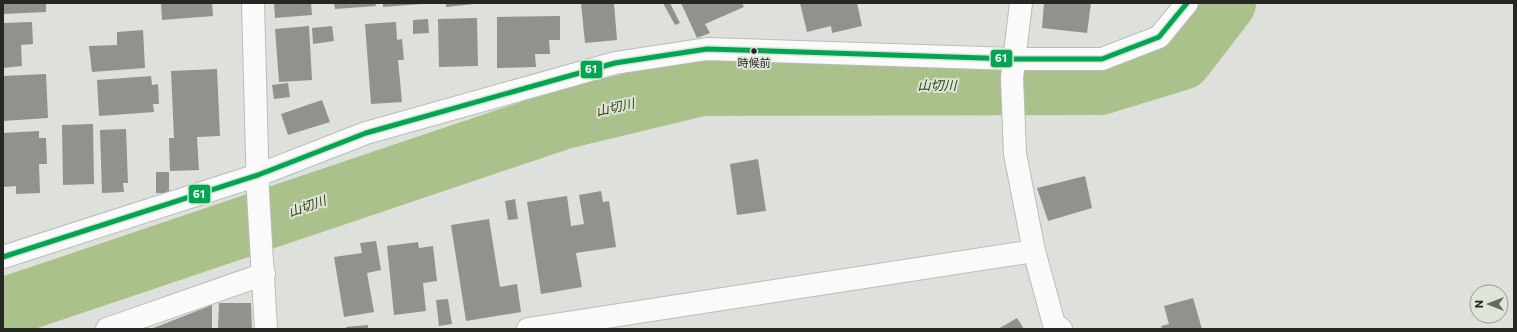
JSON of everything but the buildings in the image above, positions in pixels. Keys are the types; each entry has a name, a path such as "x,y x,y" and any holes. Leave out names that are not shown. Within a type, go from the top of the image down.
{"street":[{"path":"253,3 258,184 266,329"},
{"path":"1021,3 1013,68 1015,154 1034,251 1054,324 1061,329"},
{"path":"3,257 258,184 366,133 615,63 707,49 1013,68 1102,59 1159,37 1187,3"},
{"path":"528,329 1034,251"},
{"path":"107,329 263,267"}],"waterway":[{"name":"山切川","path":"3,308 564,119 701,86 1100,85 1182,60 1226,3"}],"transit line":[{"name":"61","path":"3,257 258,175 366,133 615,63 707,49 1014,59 1102,59 1159,37 1187,3"}],"place":[{"name":"時候前","path":"754,51"}]}
